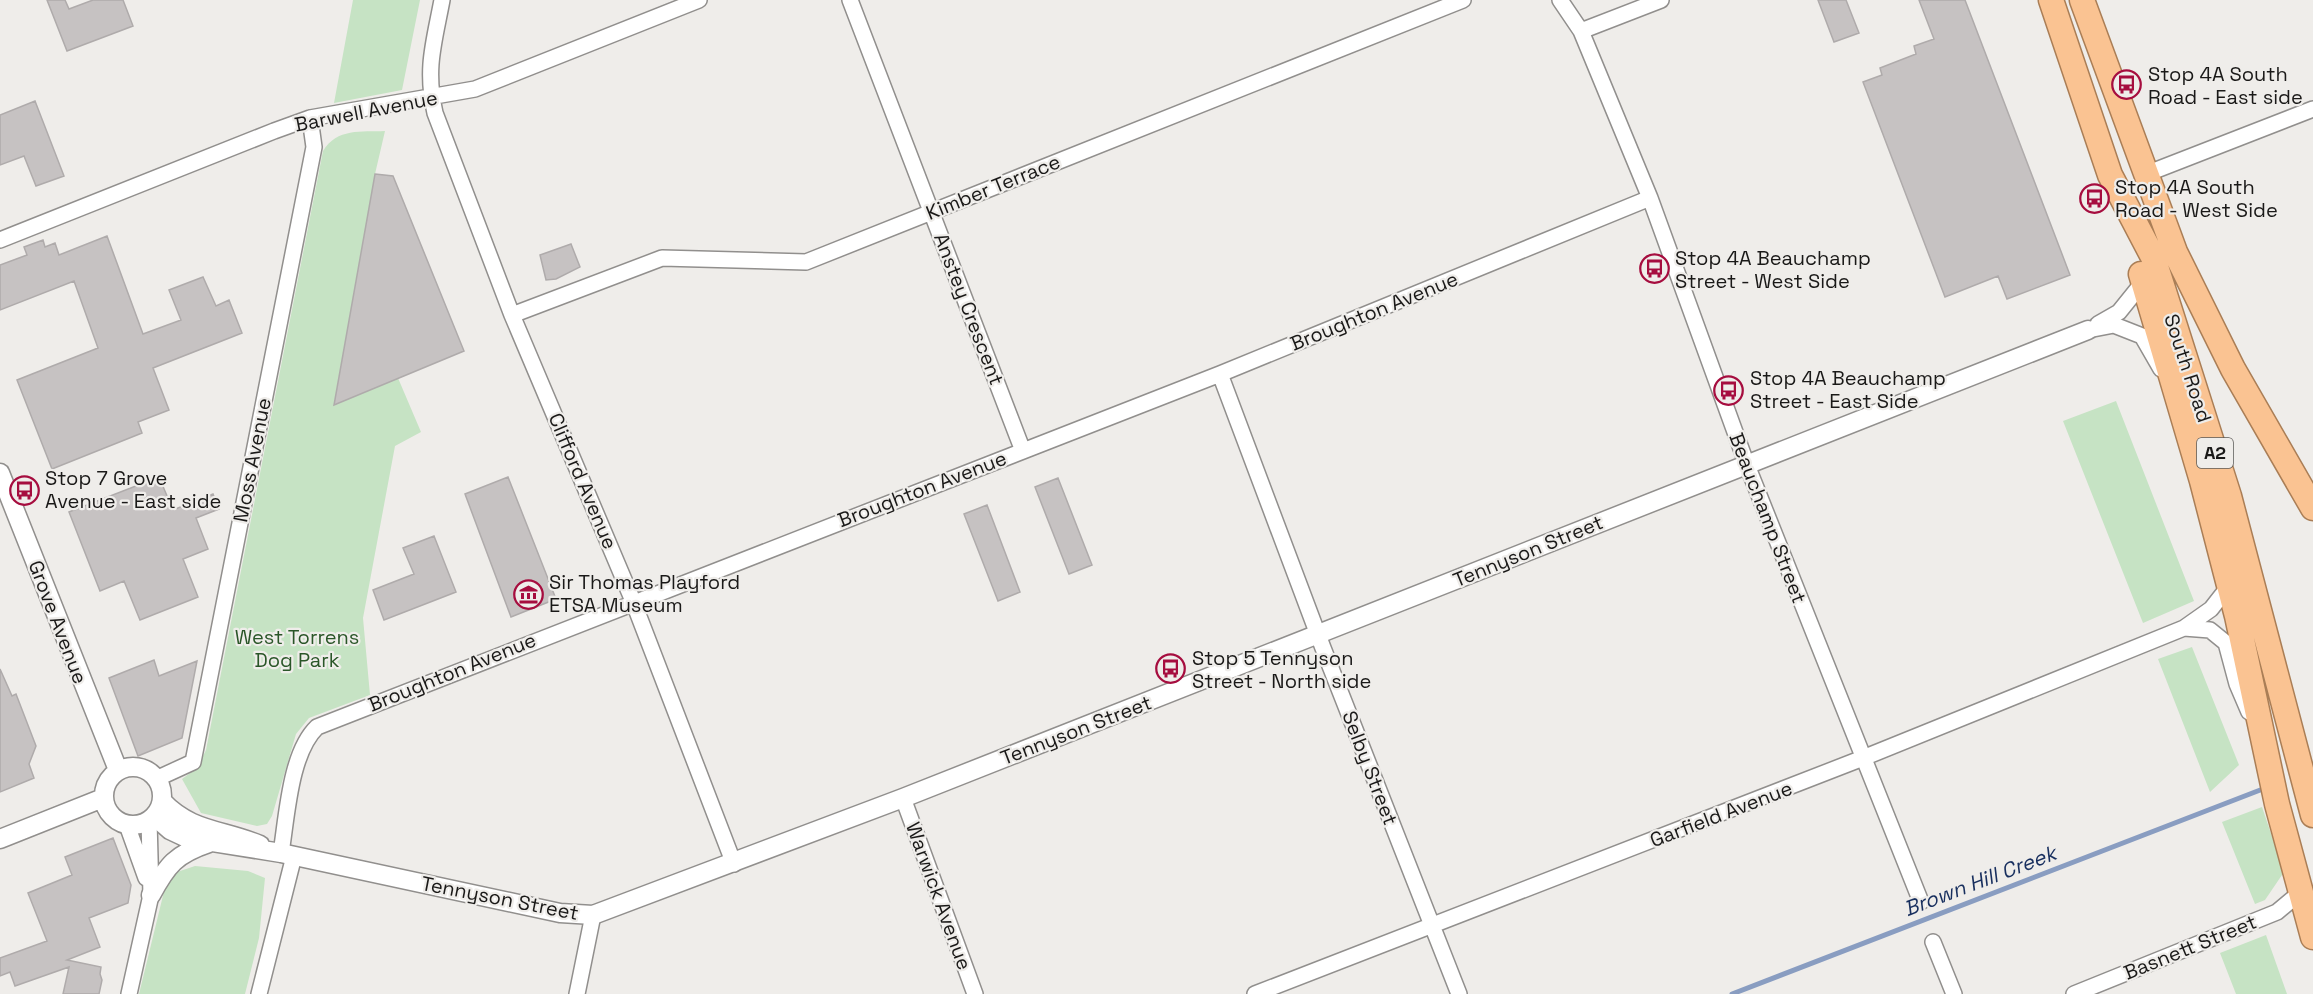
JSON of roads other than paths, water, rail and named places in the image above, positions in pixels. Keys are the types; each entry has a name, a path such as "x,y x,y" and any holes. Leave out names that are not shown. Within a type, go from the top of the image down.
{"highway":[{"name":"South Road","path":"2052,0 2110,175 2153,257 2229,496 2310,806"},
{"name":"South Road","path":"2082,0 2175,252 2228,358 2313,508"},
{"path":"2110,175 2144,281 2202,481 2229,586 2277,804 2313,937"}],"street":[{"name":"Clifford Avenue","path":"442,0 429,68 432,99 512,315 633,601 734,864"},
{"name":"Barwell Avenue","path":"0,240 310,118 432,99 475,89 699,0"},
{"name":"Anstey Crescent","path":"850,0 1023,451"},
{"name":"Kimber Terrace","path":"512,315 662,258 806,262 1463,0"},
{"name":"Beauchamp Street","path":"1560,0 1581,31 1650,198 1746,465 1921,902"},
{"path":"1581,31 1661,0"},
{"path":"2146,174 2313,109"},
{"name":"Moss Avenue","path":"156,779 192,762 314,147 310,118"},
{"name":"Broughton Avenue","path":"259,994 287,855 299,753 306,736 317,727 633,601 1220,374 1650,198"},
{"name":"Tennyson Street","path":"155,812 170,830 187,838 287,855 560,913 593,915 734,864 903,798 2088,330 2119,312 2144,281"},
{"name":"Tennyson Street","path":"2088,330 2114,325 2142,336 2159,364 2180,439 2202,481"},
{"name":"Selby Street","path":"1220,374 1318,635 1459,994"},
{"name":"Grove Avenue","path":"0,473 118,770"},
{"name":"Garfield Avenue","path":"1255,994 1863,758 2184,628 2211,609 2229,586"},
{"name":"Garfield Avenue","path":"2184,628 2211,630 2226,643 2237,684 2266,750"},
{"path":"129,994 151,895 155,812 162,791 149,771 139,767 118,770 108,779 103,798 108,812 116,821 127,825 139,825 155,812"},
{"path":"0,839 103,798"},
{"name":"Warwick Avenue","path":"903,798 975,994"},
{"name":"Tennyson Street","path":"155,812 237,835 287,855"},
{"path":"127,825 151,895"},
{"path":"151,895 179,854 209,843"},
{"name":"Basnett Street","path":"2074,994 2277,912 2301,892"},
{"path":"577,994 593,915"},
{"path":"1933,942 1954,994"}],"waterway":[{"name":"Brown Hill Creek","path":"1732,994 2268,787"}],"place":[{"name":"Stop 4A South Road - East side","path":"2127,85"},
{"name":"Stop 4A South Road - West Side","path":"2094,199"},
{"name":"Stop 4A Beauchamp Street - West Side","path":"1654,269"},
{"name":"Stop 4A Beauchamp Street - East Side","path":"1729,390"},
{"name":"Stop 7 Grove Avenue - East side","path":"24,490"},
{"name":"Sir Thomas Playford ETSA Museum","path":"528,594"},
{"name":"Stop 5 Tennyson Street - North side","path":"1171,669"}],"park label":[{"name":"West Torrens Dog Park","path":"297,648"}]}
